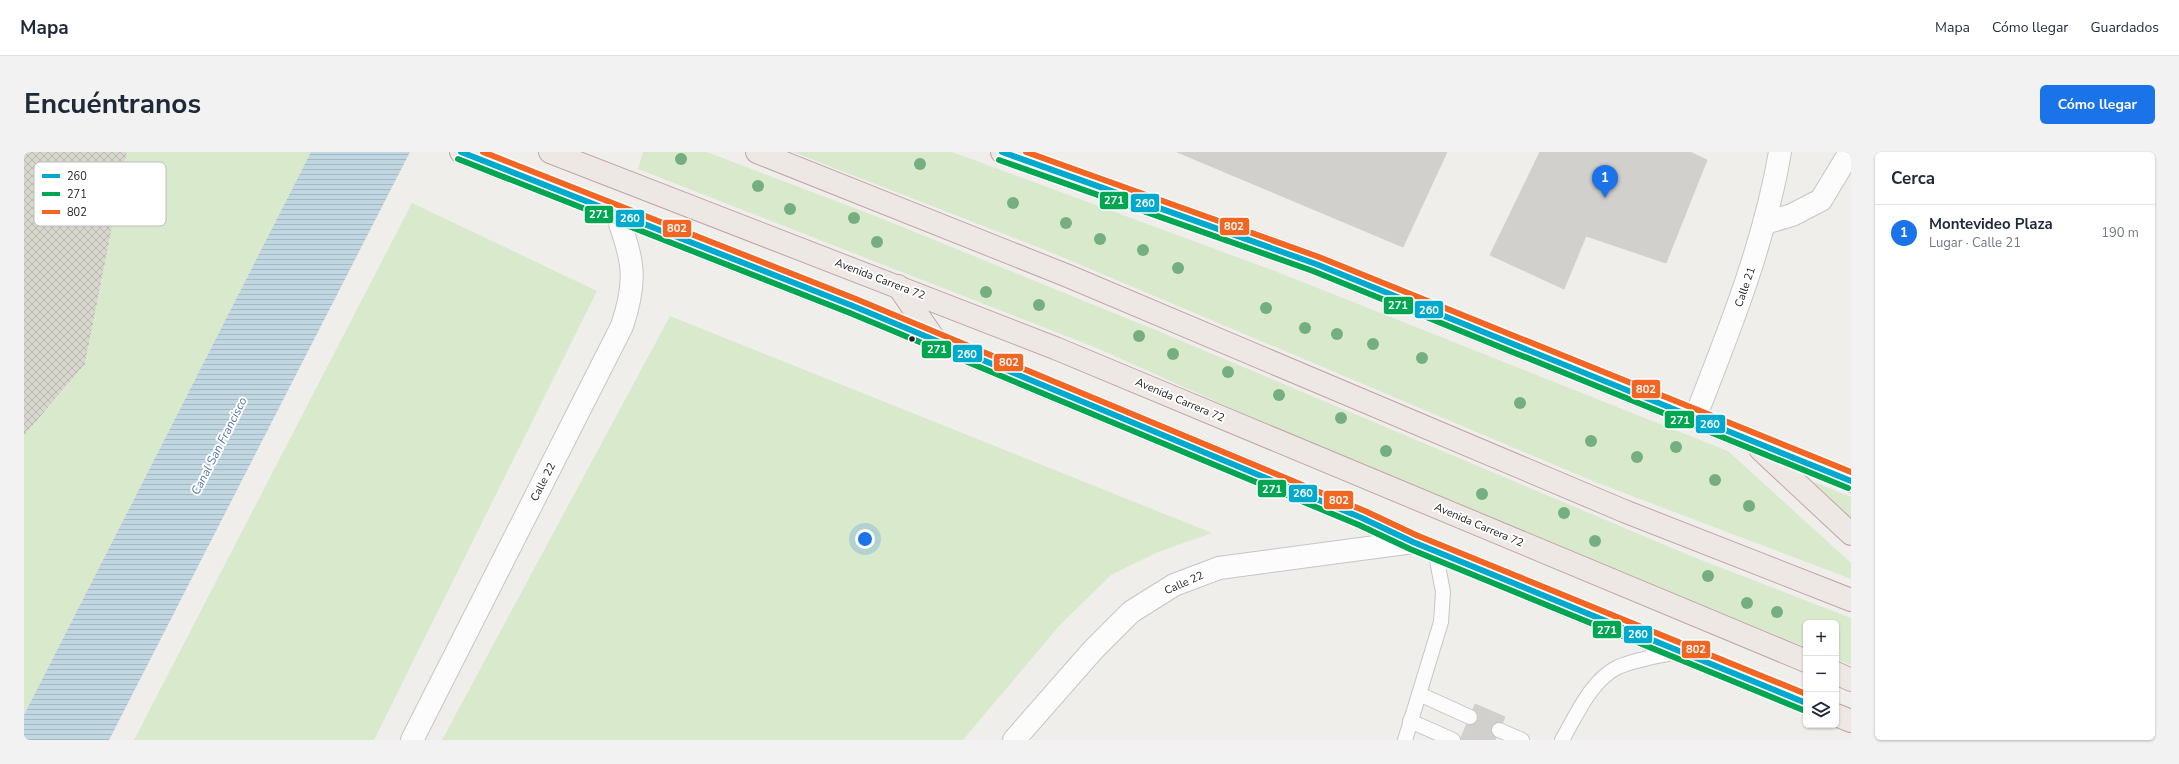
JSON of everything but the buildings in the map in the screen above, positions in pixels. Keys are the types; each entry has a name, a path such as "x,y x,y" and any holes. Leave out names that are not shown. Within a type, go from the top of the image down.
{"highway":[{"path":"461,152 617,215 853,306 1362,518 1413,542 1803,702"},
{"name":"Avenida Carrera 72","path":"550,152 1055,348 1803,660"},
{"path":"757,152 1068,276 1624,511 1851,600"},
{"path":"1002,152 1316,264 1851,481"},
{"path":"898,286 935,340"},
{"path":"1752,441 1851,534"},
{"path":"1839,674 1851,680"},
{"path":"1839,716 1851,721"}],"street":[{"name":"Calle 21","path":"1695,418 1733,322 1765,223 1773,194 1780,152"},
{"path":"1765,223 1792,215 1821,200 1850,152"},
{"name":"Calle 22","path":"412,740 622,326 629,305 633,280 632,262 617,215"},
{"name":"Calle 22","path":"1014,740 1093,650 1131,612 1174,585 1219,568 1413,542"}],"lane":[{"path":"1405,740 1441,622 1443,592 1435,550"},
{"path":"1562,740 1590,693 1616,668 1635,660 1679,652"},
{"path":"1419,694 1470,717"},
{"path":"1410,721 1453,740"},
{"path":"1499,730 1522,740"}],"shaded area":[{"path":"24,152 127,152 125,162 34,162 34,226 112,226 85,364 24,436"}],"green space":[{"path":"127,152 311,152 24,715 24,436 85,364 112,226 166,226 166,162 125,162"},
{"path":"643,152 707,152 878,217 1158,331 1691,556 1851,618 1851,665 1839,660 1839,620 1803,620 1803,646 1473,517 1099,349 638,169"},
{"path":"793,152 952,152 1280,273 1728,451 1851,563 1851,579 1595,482 1050,252"},
{"path":"412,203 597,291 374,740 134,740"},
{"path":"670,316 1212,533 1158,552 1111,575 1059,626 963,740 442,740"},
{"path":"1797,475 1851,497 1851,521"}],"water":[{"name":"Canal San Francisco","path":"311,152 410,152 109,740 24,740 24,715"}],"transit line":[{"name":"260","path":"461,152 853,306 1362,518 1413,542 1803,702"},
{"name":"802","path":"483,152 856,299 1365,511 1416,535 1803,693"},
{"name":"260","path":"1002,152 1316,264 1851,481"},
{"name":"802","path":"1026,152 1319,257 1851,472"},
{"name":"271","path":"458,159 850,313 1359,525 1410,549 1803,710"},
{"name":"271","path":"999,160 1313,271 1848,488"}],"place":[{"name":"Montevideo Plaza","path":"1605,198"}]}
